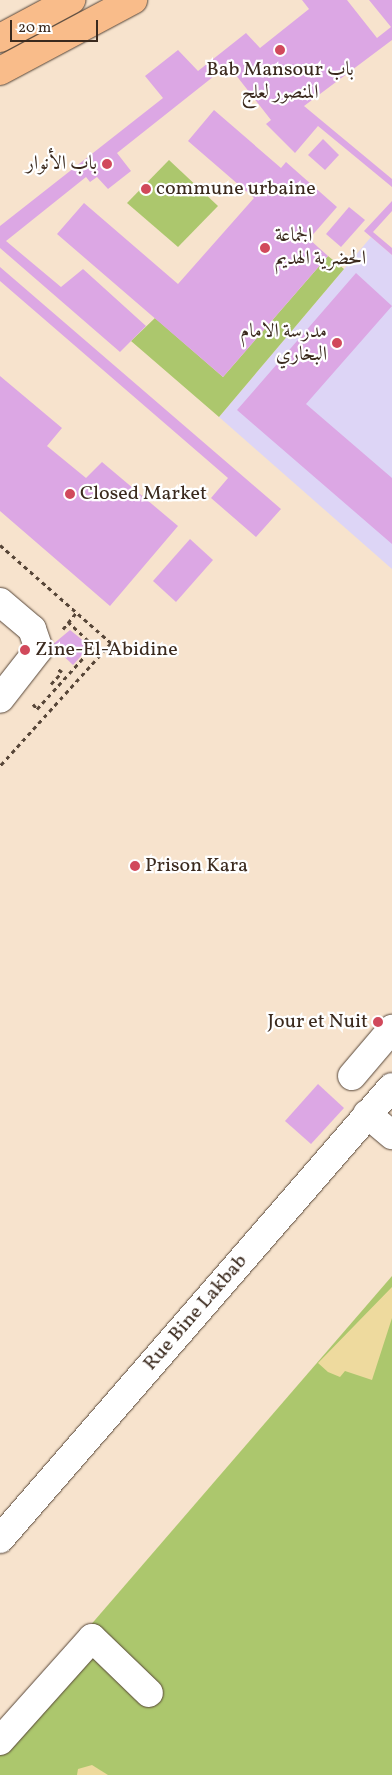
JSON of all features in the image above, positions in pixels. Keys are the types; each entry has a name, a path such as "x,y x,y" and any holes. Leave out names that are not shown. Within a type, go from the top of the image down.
{"main road":[{"path":"0,38 71,0"},
{"path":"0,71 133,0"}],"street":[{"path":"0,602 32,629 39,649 0,699"},
{"path":"352,1076 392,1029"},
{"name":"Rue Bine Lakbab","path":"0,1539 392,1087"},
{"path":"367,1114 392,1135"},
{"path":"0,1741 92,1638 149,1694"}],"shaded area":[{"name":"مدرسة الامام البخاري","path":"371,237 392,255 392,569 219,417"}],"green space":[{"path":"169,160 218,206 178,247 127,203"},
{"path":"328,256 344,269 219,417 131,341 155,318 223,377"},
{"path":"392,1276 392,1775 0,1775 0,1730"}],"sand":[{"path":"392,1287 392,1318 372,1380 345,1371 340,1377 328,1372 318,1363"},
{"path":"92,1765 108,1775 77,1775 78,1769"}],"building":[{"path":"302,0 347,0 377,38 391,27 369,0 392,0 392,40 304,106 392,179 392,187 318,126 295,153 266,124 271,120 228,65 117,153 131,171 108,189 97,177 90,182 86,177 6,241 61,287 83,269 146,326 120,352 0,248 0,226 163,98 145,76 178,50 198,71 246,33 260,48 309,9"},
{"name":"الجماعة الحضرية الهديم","path":"214,110 281,168 286,162 337,207 309,239 328,256 223,377 57,234 84,203 178,284 254,198 188,141"},
{"path":"323,139 339,155 325,170 308,155"},
{"path":"392,201 392,211 373,232 392,248 392,255 364,231"},
{"path":"349,207 365,220 341,247 326,234"},
{"path":"0,267 281,509 256,537 211,498 228,478 0,281"},
{"path":"356,273 392,306 306,404 392,478 392,544 237,410"},
{"name":"Closed Market","path":"0,376 62,428 47,446 86,478 102,462 178,526 110,606 0,511"},
{"path":"190,539 213,560 176,602 153,581"},
{"path":"70,630 90,646 73,665 52,645"},
{"path":"318,1084 344,1108 311,1144 285,1121"}],"place":[{"name":"Bab Mansour باب المنصور لعلج","path":"280,50"},
{"name":"باب الأنوار","path":"107,164"},
{"name":"commune urbaine","path":"146,189"},
{"name":"الجماعة الحضرية الهديم","path":"265,248"},
{"name":"مدرسة الامام البخاري","path":"337,343"},
{"name":"Closed Market","path":"70,494"},
{"name":"Zine-El-Abidine","path":"25,650"},
{"name":"Prison Kara","path":"135,866"},
{"name":"Jour et Nuit","path":"378,1022"}]}
